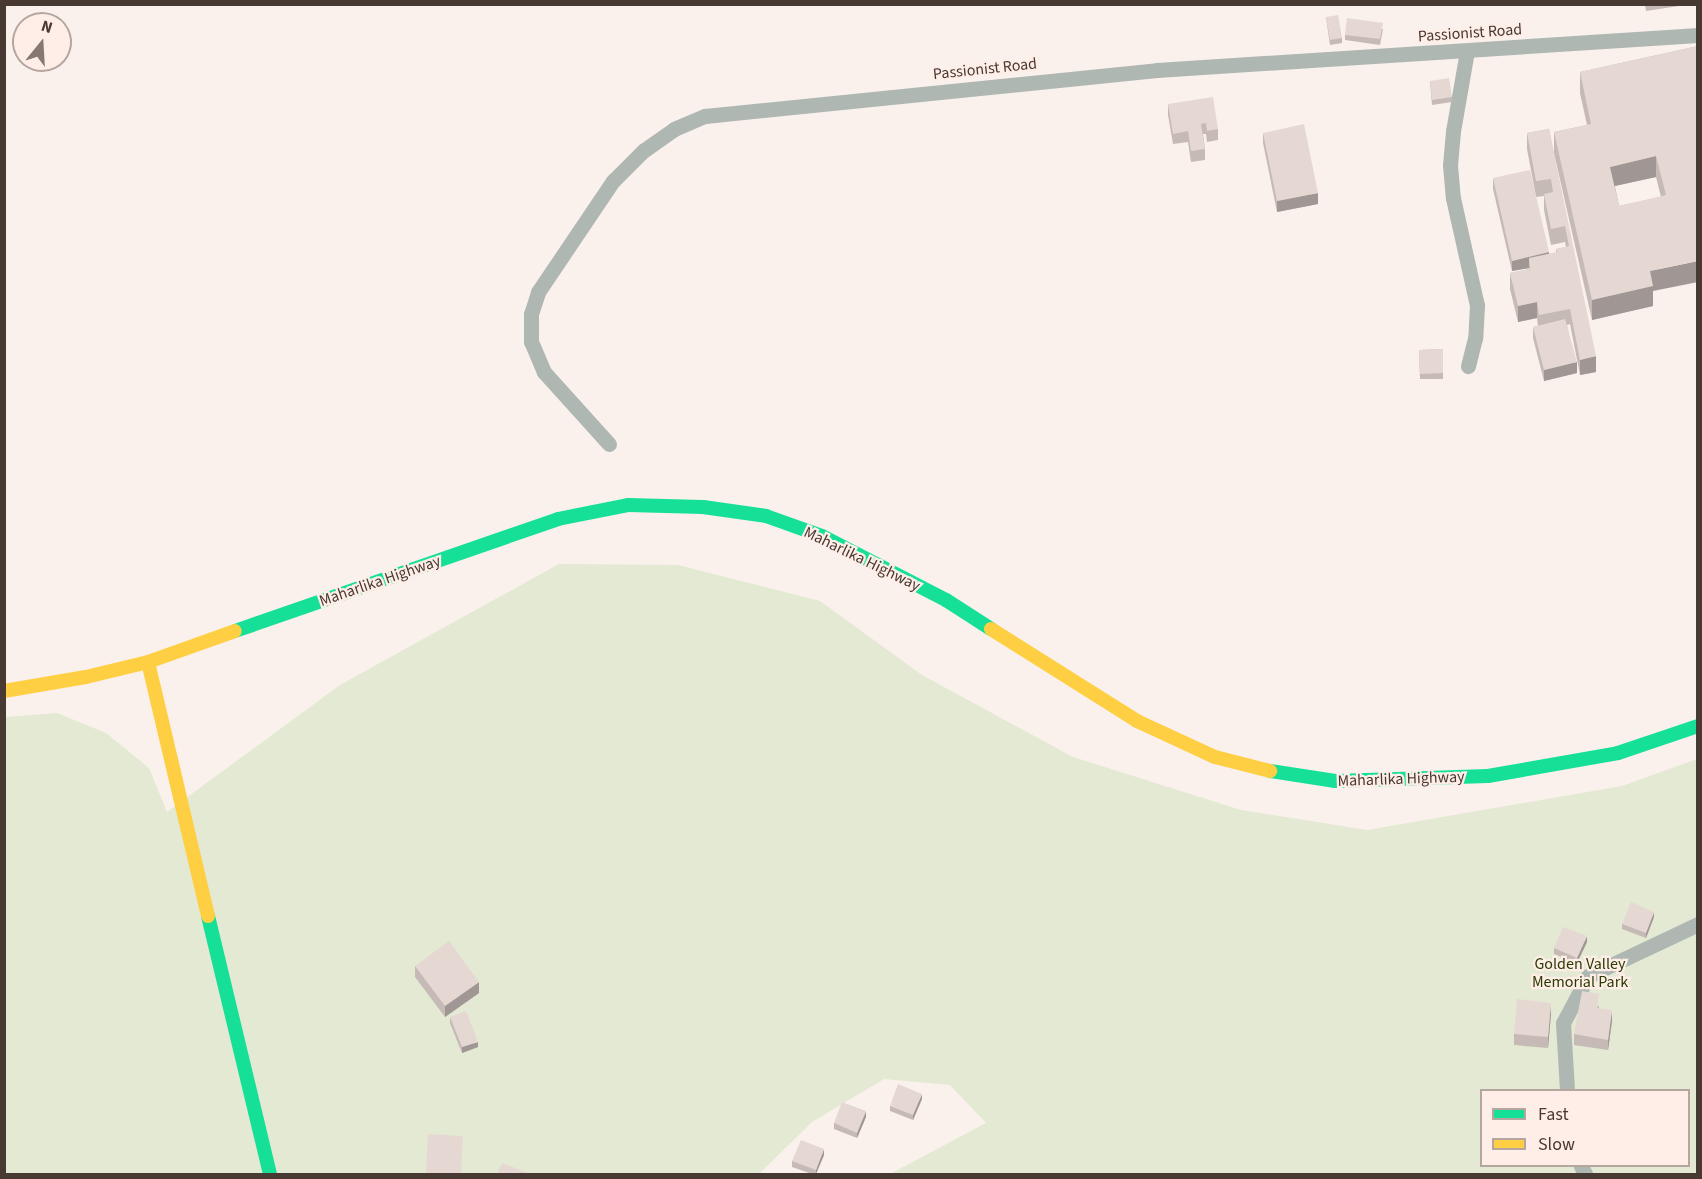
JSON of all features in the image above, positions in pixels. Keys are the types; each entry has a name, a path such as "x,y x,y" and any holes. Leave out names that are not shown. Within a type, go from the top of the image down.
{"main road":[{"name":"Maharlika Highway","path":"4,691 86,677 148,662 558,519 628,505 703,507 766,516 822,536 946,600 1137,721 1215,757 1275,772 1335,781 1488,776 1618,753 1698,726"},
{"path":"148,662 270,1174"}],"lane":[{"name":"Passionist Road","path":"609,444 544,372 531,342 531,314 538,292 613,181 643,151 674,129 705,116 1157,70 1698,34"},
{"path":"1467,51 1452,131 1450,165 1453,198 1477,305 1476,338 1468,366"},
{"path":"1567,1089 1563,1023 1588,976 1698,924"}],"green space":[{"name":"Golden Valley Memorial Park","path":"559,564 678,565 820,601 922,675 1073,757 1241,810 1367,830 1622,786 1697,759 1697,1174 890,1174 986,1123 950,1085 884,1079 812,1122 759,1174 5,1174 5,717 57,713 106,733 149,768 167,812 340,685"}],"building":[{"path":"1338,15 1342,38 1330,40 1326,17"},
{"path":"1347,18 1383,23 1380,39 1345,35"},
{"path":"1698,46 1698,261 1650,271 1653,286 1592,300 1554,132 1591,124 1580,72","holes":["1656,156 1666,195 1619,206 1610,167"]},
{"path":"1449,78 1452,97 1432,100 1430,81"},
{"path":"1213,97 1218,129 1207,131 1206,123 1201,124 1205,149 1191,151 1188,131 1173,134 1168,104"},
{"path":"1304,124 1318,193 1277,201 1263,133"},
{"path":"1549,129 1596,356 1580,360 1570,309 1539,315 1537,302 1518,306 1510,273 1530,269 1529,258 1557,252 1556,249 1569,246 1565,226 1551,229 1544,194 1553,192 1551,179 1536,181 1527,133"},
{"path":"1530,170 1549,252 1512,261 1493,178"},
{"path":"1565,319 1577,362 1544,370 1533,327"},
{"path":"1443,349 1443,373 1420,374 1419,350"},
{"path":"1631,902 1654,912 1646,933 1622,924"},
{"path":"1563,927 1587,936 1577,958 1554,948"},
{"path":"449,941 479,982 445,1006 415,966"},
{"path":"1582,991 1599,994 1597,1008 1612,1010 1608,1040 1574,1034"},
{"path":"1517,999 1551,1003 1548,1037 1514,1034"},
{"path":"466,1011 478,1042 462,1047 450,1017"},
{"path":"898,1084 922,1094 913,1115 890,1106"},
{"path":"842,1102 866,1111 857,1133 834,1123"},
{"path":"428,1134 463,1136 461,1174 426,1174"},
{"path":"801,1140 824,1149 816,1170 792,1161"},
{"path":"502,1163 530,1174 497,1174"}],"traffic: fast":[{"path":"235,631 558,519 628,505 703,507 766,516 822,536 946,600 991,629"},
{"path":"1270,771 1335,781 1488,776 1618,753 1698,726"},
{"path":"208,916 270,1174"}],"traffic: slow":[{"path":"991,629 1137,721 1215,757 1270,771"},
{"path":"4,691 86,677 148,662 235,631"},
{"path":"148,662 208,916"}]}
